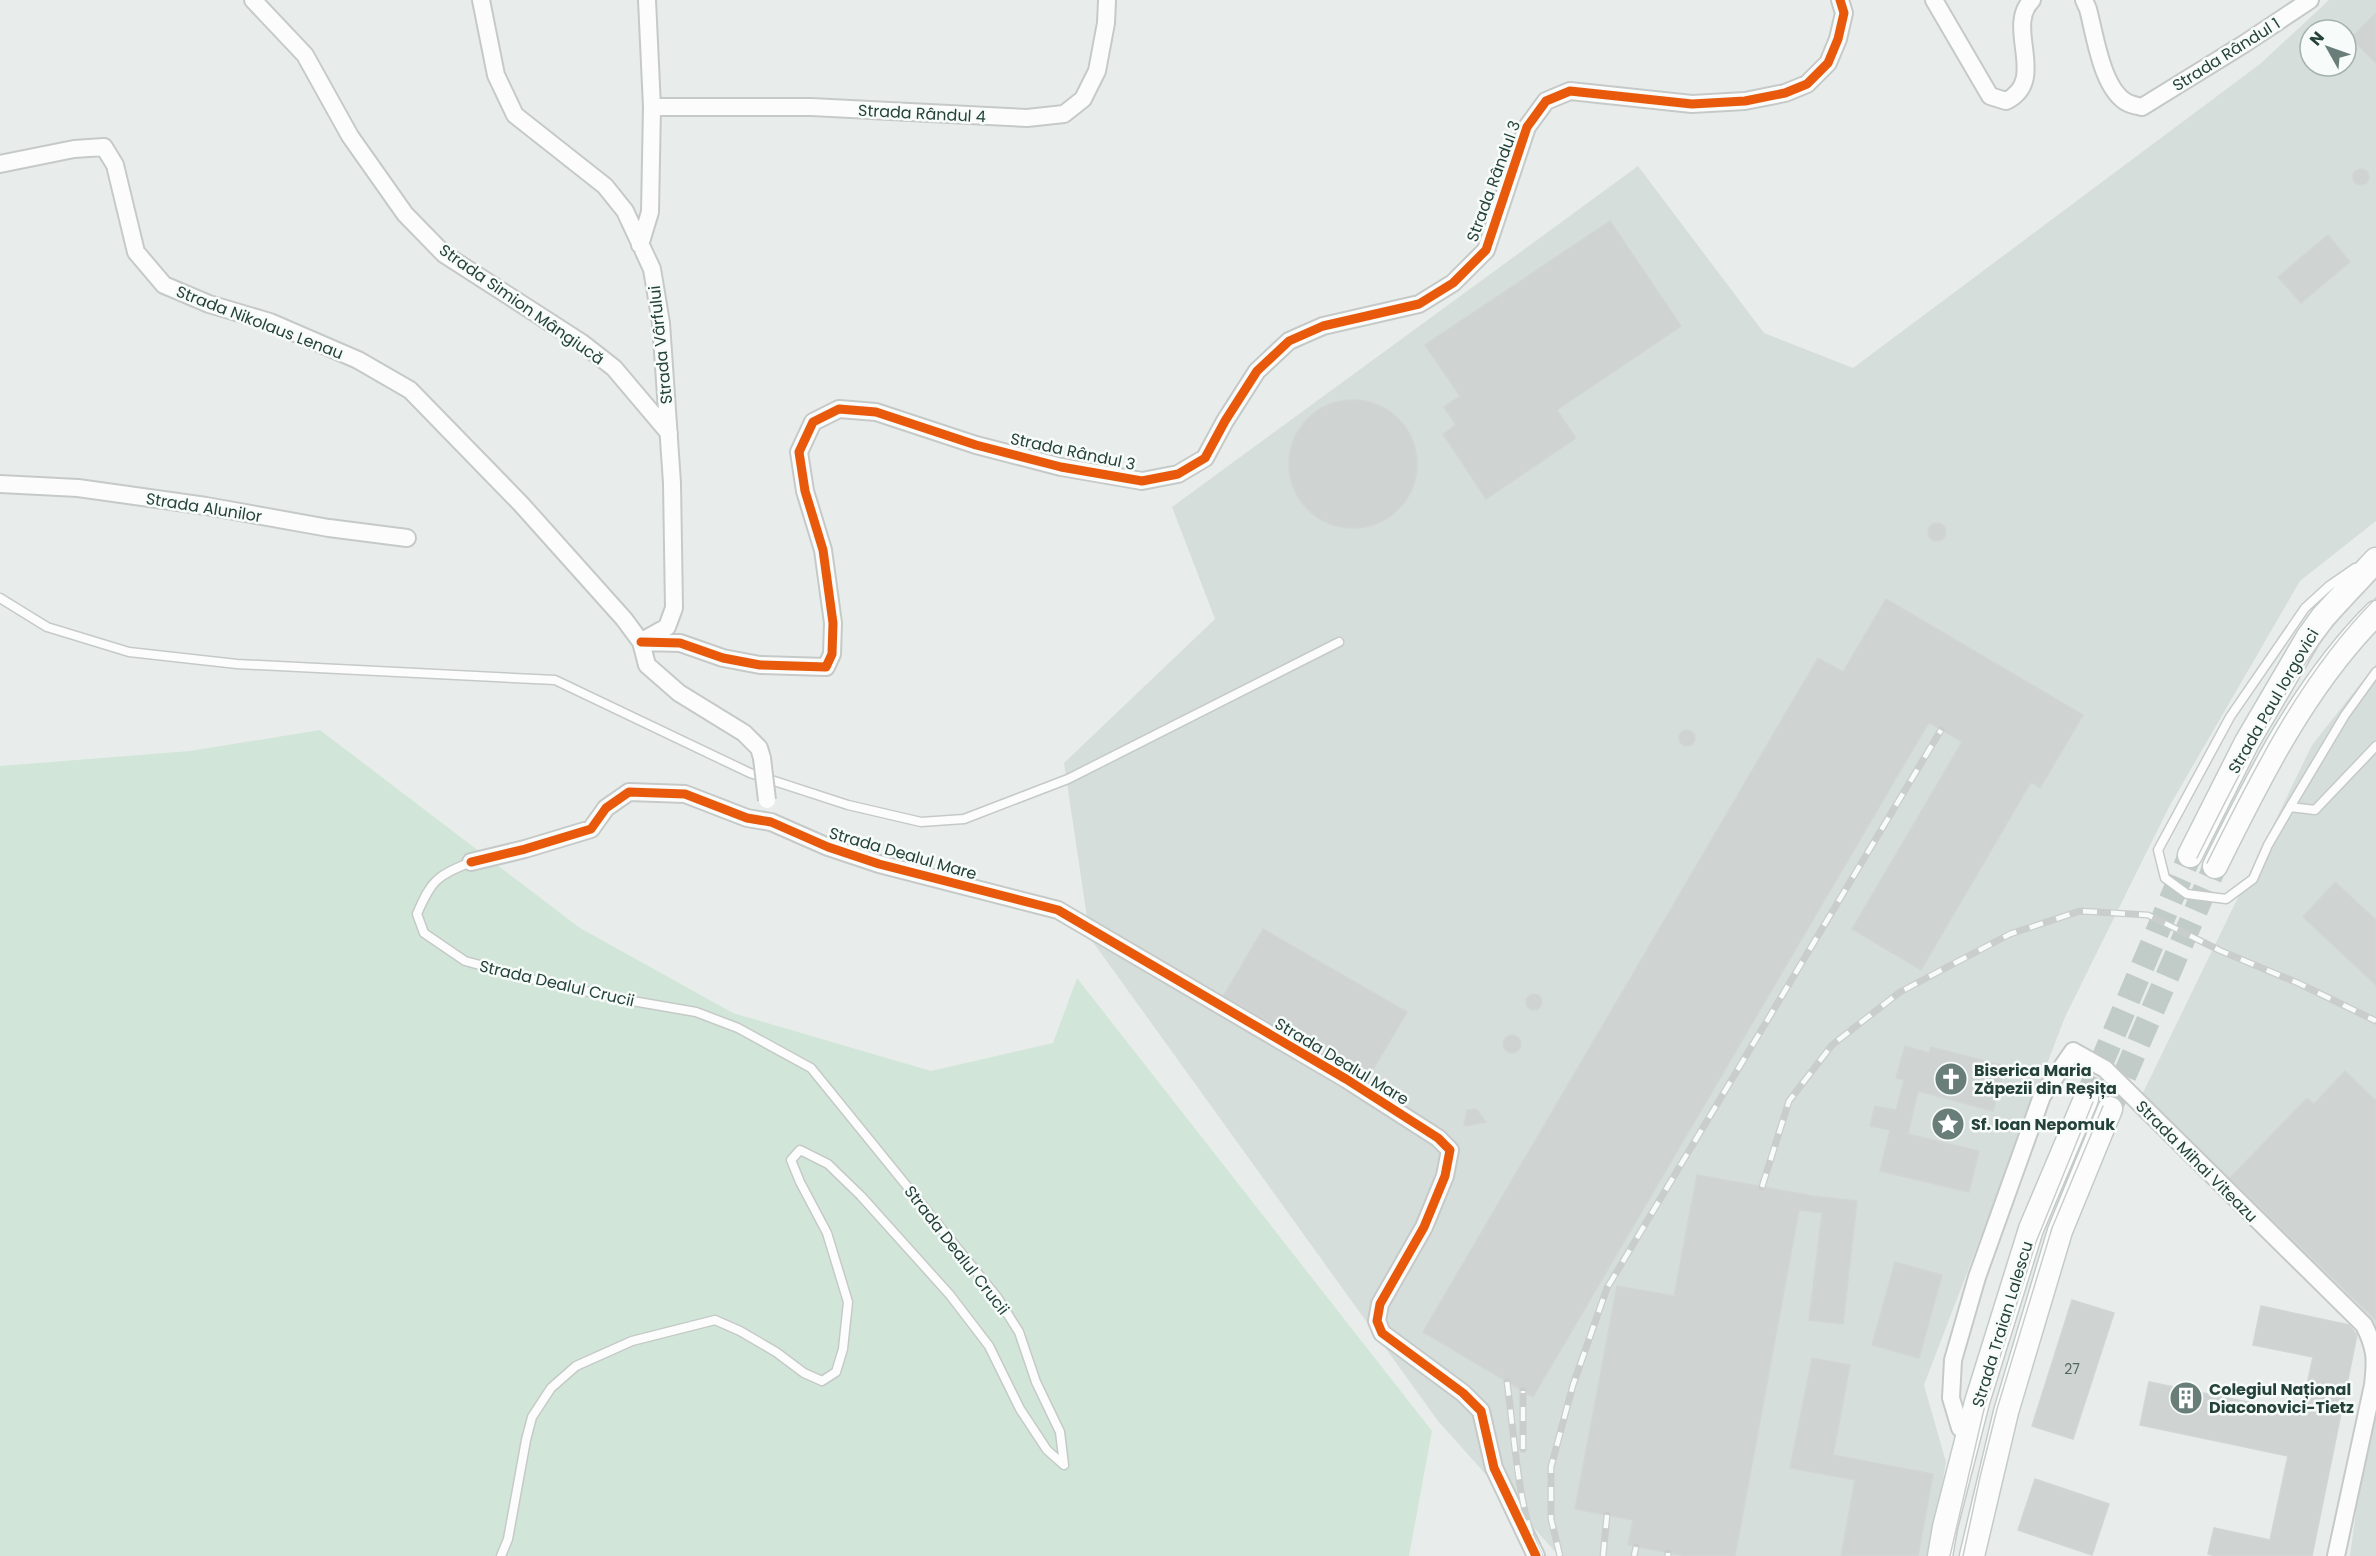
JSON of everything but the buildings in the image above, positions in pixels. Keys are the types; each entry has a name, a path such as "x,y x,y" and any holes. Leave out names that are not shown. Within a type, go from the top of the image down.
{"main road":[{"name":"Strada Paul Iorgovici","path":"2190,855 2247,742 2298,653 2322,617 2375,560"},
{"name":"Strada Paul Iorgovici","path":"2215,866 2279,745 2320,679 2337,655 2376,613"},
{"name":"Strada Traian Lalescu","path":"1940,1556 1968,1435 2031,1229 2086,1099"},
{"name":"Strada Traian Lalescu","path":"1972,1556 2006,1412 2060,1230 2110,1109"}],"street":[{"name":"Strada Simion Mângiucă","path":"253,0 305,56 350,136 405,214 444,254 573,337 614,368 669,433"},
{"name":"Strada Vârfului","path":"481,0 496,75 515,115 605,186 625,211 652,269 661,323 669,433 674,608 667,627 641,642"},
{"path":"640,245 650,212 652,107 647,0"},
{"name":"Strada Rândul 4","path":"652,107 812,107 1027,118 1064,114 1083,99 1097,71 1106,23 1107,0"},
{"name":"Strada Rândul 3","path":"641,642 680,642 723,658 760,665 825,667 832,654 834,623 823,550 804,491 799,452 813,422 839,409 876,412 976,445 1061,467 1142,481 1178,474 1205,458 1225,421 1257,371 1289,341 1323,326 1419,304 1453,283 1486,249 1527,127 1546,101 1570,90 1692,104 1745,101 1785,93 1807,84 1828,63 1838,39 1844,13 1840,0"},
{"path":"1934,0 1990,96 2006,101 2017,96 2025,83 2023,21 2027,5 2032,0"},
{"name":"Strada Rândul 1","path":"2084,0 2105,72 2114,91 2127,103 2142,107 2310,0"},
{"name":"Strada Nikolaus Lenau","path":"0,164 74,149 104,147 115,165 136,252 164,285 209,304 270,322 358,360 410,390 521,504 610,603 641,642"},
{"name":"Strada Alunilor","path":"0,484 78,488 206,506 329,528 407,538"},
{"path":"641,642 647,665 679,693 744,733 759,748 771,822"},
{"name":"Strada Dealul Crucii","path":"471,862 591,829 606,808 629,792 685,794 747,818 771,822"},
{"name":"Strada Dealul Mare","path":"771,822 828,847 879,864 1058,910 1336,1073 1438,1138 1450,1150 1445,1176 1424,1227 1380,1304 1377,1321 1382,1333 1464,1393 1481,1411 1494,1467 1536,1556"},
{"name":"Strada Mihai Viteazu","path":"1968,1435 1960,1428 1951,1398 1953,1360 1977,1277 2042,1096 2073,1051 2105,1069 2364,1325 2375,1341 2376,1362 2373,1386 2336,1556"}],"lane":[{"path":"2375,560 2356,568 2329,586 2305,608 2230,717 2158,850 2165,878 2187,894 2226,899 2253,879 2289,807 2345,715 2376,672"},
{"path":"0,598 47,627 129,652 237,664 555,680 750,774 848,806 921,822 964,819 1068,780 1339,642"},
{"path":"2289,807 2315,810 2376,746"},
{"name":"Strada Dealul Crucii","path":"471,862 442,874 427,890 417,914 424,933 465,961 535,980 621,999 696,1012 738,1028 811,1068 998,1297 1019,1332 1036,1382 1060,1432 1064,1465 1047,1450 1020,1409 989,1346 950,1295 861,1196 828,1164 800,1150 791,1160 827,1233 848,1302 843,1348 836,1372 822,1381 804,1373 776,1352 740,1331 715,1320 632,1341 576,1366 551,1388 532,1418 508,1539 501,1556"}],"shaded area":[{"path":"2329,0 2376,0 2376,521 2300,581 2169,807 2065,1017 1924,1385 1946,1462 1930,1556 1559,1556 1438,1421 1090,938 1064,763 1215,619 1172,507 1638,166 1764,333 1853,368 2260,64 2298,29 2298,78 2358,78 2358,18 2310,18"},
{"path":"2376,664 2376,1362 2375,1341 2138,1103 2312,745"},
{"path":"2376,1362 2376,1556 2350,1556"}],"green space":[{"path":"320,730 580,928 733,1013 931,1071 1053,1043 1077,978 1432,1431 1409,1556 0,1556 0,766 190,751"}],"tunnel":[{"path":"2086,1099 2190,855"},
{"path":"2110,1109 2215,866"}],"tram line":[{"path":"2197,858 2252,750 2299,673 2344,612 2376,579"},
{"path":"2207,863 2261,758 2302,690 2349,627 2376,598"},
{"path":"1950,1556 1985,1405 2036,1242 2093,1102"},
{"path":"1963,1556 1997,1409 2052,1228 2103,1106"}],"railway":[{"path":"1560,1556 1551,1519 1551,1467 1573,1385 1607,1288 1941,730"},
{"path":"1762,1187 1789,1101 1832,1045 1900,992 2010,934 2080,911 2148,915 2221,951 2298,983 2376,1021"},
{"path":"1507,1382 1522,1495 1540,1556"},
{"path":"1523,1391 1523,1449"},
{"path":"1603,1556 1607,1515"},
{"path":"1634,1556 1636,1547"}],"cycle path":[{"path":"641,642 680,643 723,658 760,665 826,667 832,654 833,623 823,550 805,491 799,452 813,422 839,409 876,412 976,445 1061,467 1142,481 1178,474 1205,458 1225,421 1257,371 1289,341 1323,326 1419,304 1453,283 1486,250 1527,127 1546,101 1570,91 1692,104 1745,101 1785,93 1807,84 1828,63 1838,39 1844,13 1840,0"},
{"path":"471,862 591,829 606,808 629,792 685,794 747,818 771,822 828,847 879,864 1058,910 1346,1079 1438,1138 1450,1150 1445,1176 1424,1227 1380,1304 1377,1321 1382,1333 1463,1393 1481,1411 1494,1468 1536,1556"}],"place":[{"name":"Biserica Maria Zăpezii din Reșița","path":"1951,1079"},
{"name":"Sf. Ioan Nepomuk","path":"1948,1124"},
{"name":"Colegiul Național Diaconovici-Tietz","path":"2186,1398"}]}
